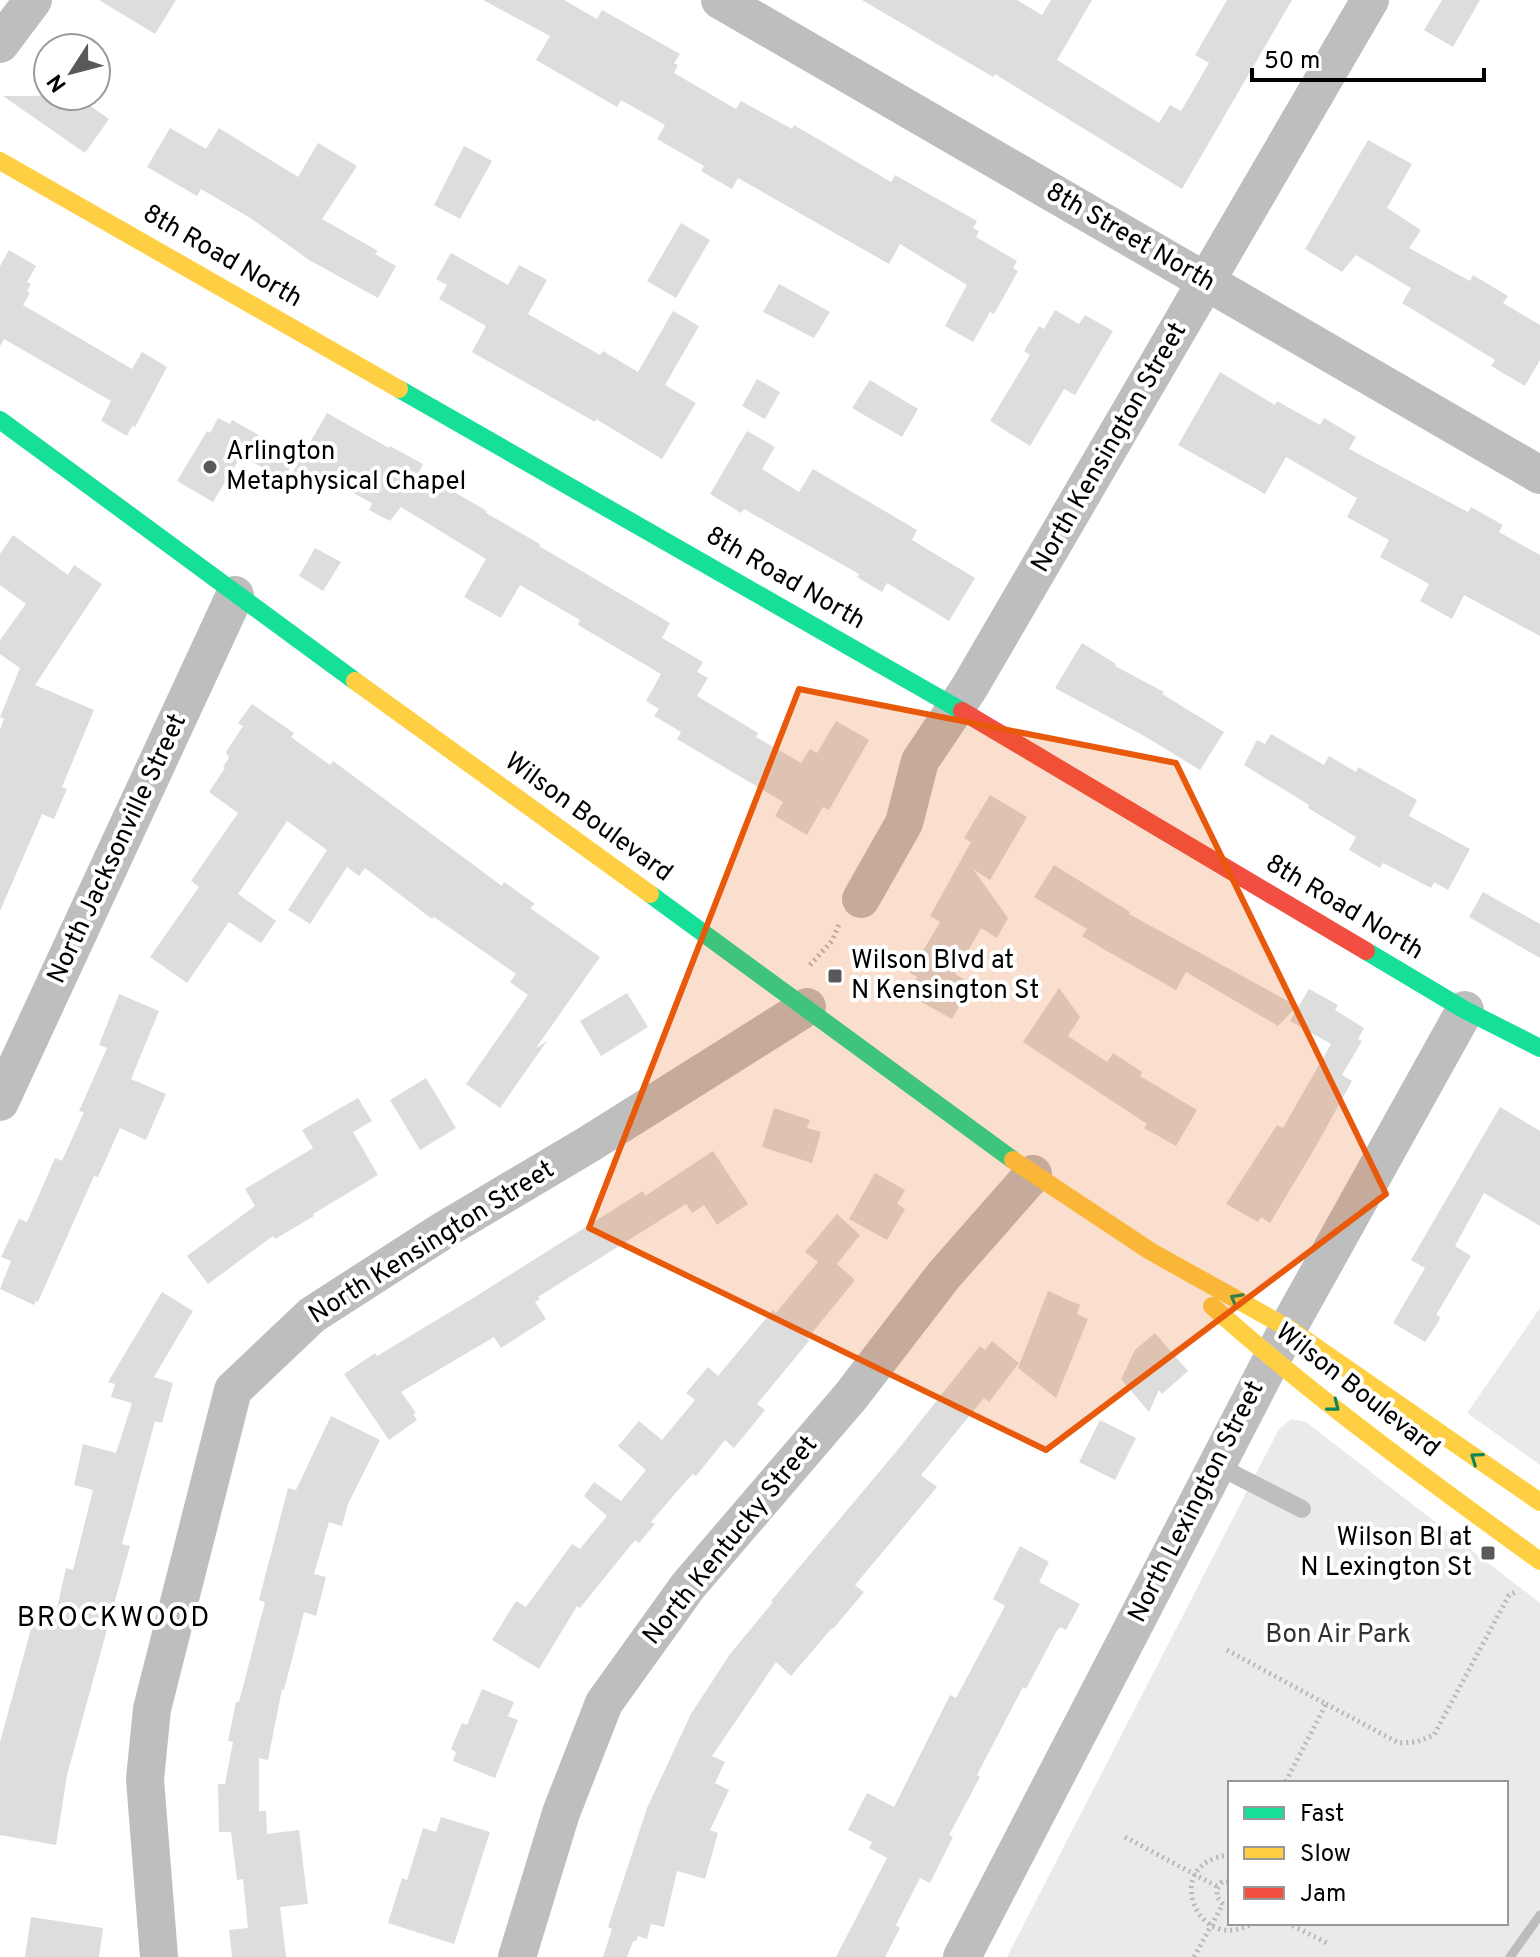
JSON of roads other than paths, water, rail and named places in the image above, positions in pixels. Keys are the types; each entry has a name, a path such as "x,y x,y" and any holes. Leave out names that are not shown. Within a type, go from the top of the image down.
{"main road":[{"name":"8th Road North","path":"0,161 957,708 1465,1010 1540,1048"},
{"name":"Wilson Boulevard","path":"0,420 235,595 807,1007 1033,1174 1150,1251 1280,1343 1540,1502"},
{"name":"Wilson Boulevard","path":"1150,1251 1280,1343 1455,1500 1540,1561"}],"street":[{"path":"0,44 33,0"},
{"name":"8th Street North","path":"720,0 1540,475"},
{"name":"North Kensington Street","path":"861,899 904,823 920,761 957,708 1370,0"},
{"name":"North Jacksonville Street","path":"0,1102 235,595"},
{"name":"North Kensington Street","path":"159,1957 145,1779 152,1709 233,1390 312,1315 444,1230 589,1144 807,1007"},
{"name":"North Lexington Street","path":"962,1957 1280,1343 1465,1010"},
{"name":"North Kentucky Street","path":"517,1957 561,1813 604,1703 688,1586 851,1396 944,1275 1033,1174"}],"lane":[{"path":"1216,1465 1302,1509"}],"waterway":[{"path":"1510,1957 1540,1915"}],"place":[{"name":"Arlington Metaphysical Chapel","path":"210,467"},
{"name":"Wilson Blvd at N Kensington St","path":"835,976"},
{"name":"Wilson Bl at N Lexington St","path":"1488,1553"}],"district":[{"name":"BROCKWOOD","path":"114,1619"}],"park label":[{"name":"Bon Air Park","path":"1338,1635"}]}
